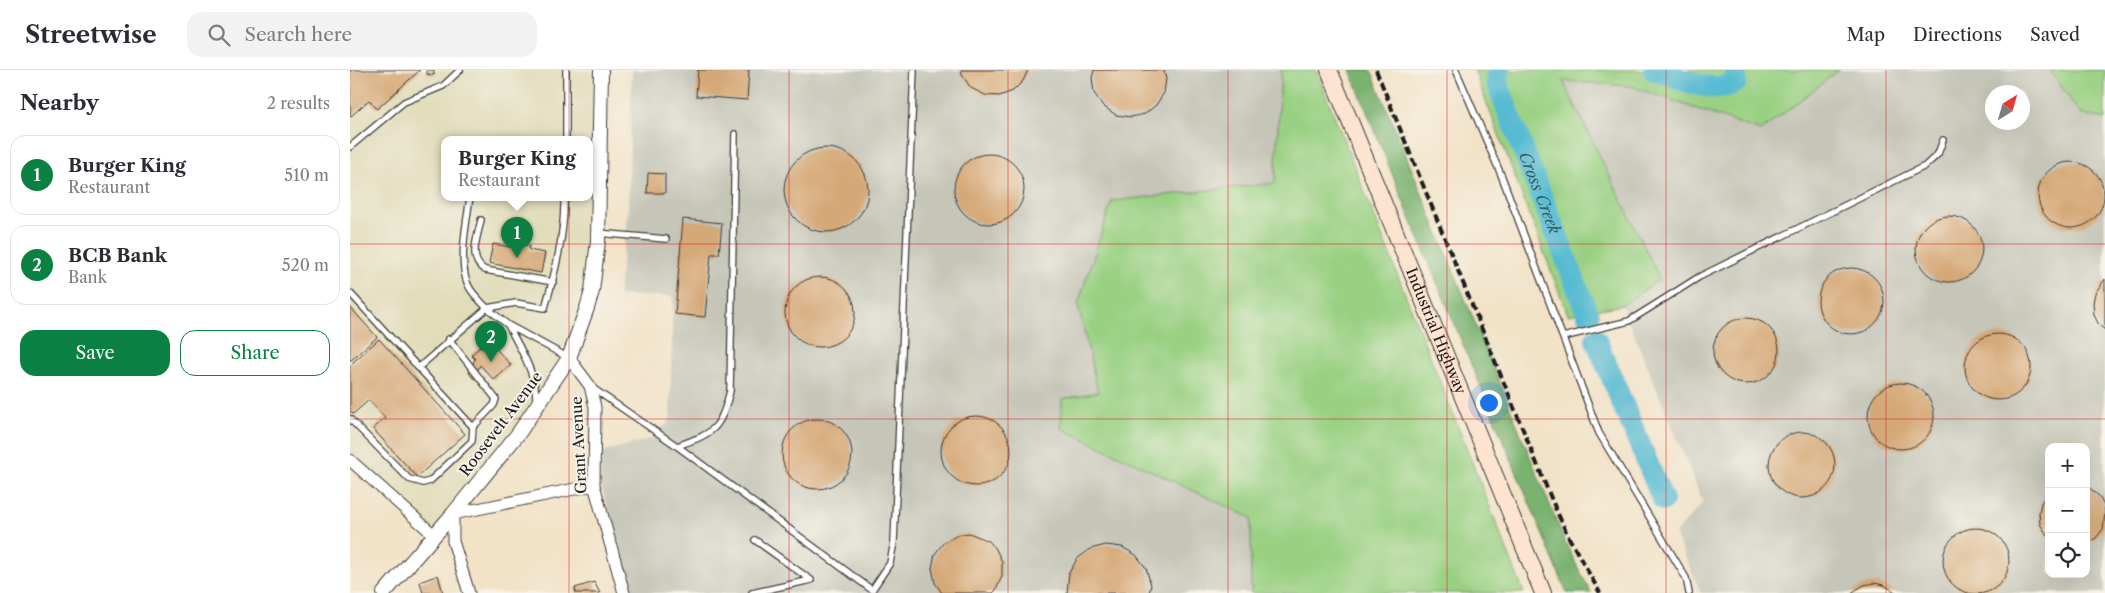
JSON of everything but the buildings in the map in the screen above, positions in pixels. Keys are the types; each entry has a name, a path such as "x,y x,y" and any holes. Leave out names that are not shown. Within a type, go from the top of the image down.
{"main road":[{"name":"Industrial Highway","path":"1328,70 1543,593"}],"street":[{"name":"Roosevelt Avenue","path":"384,593 453,514 518,434 569,358 592,291 598,233 601,70"},
{"name":"Grant Avenue","path":"569,358 590,386 595,407 594,485 624,593"},
{"path":"350,460 434,535"},
{"path":"468,593 453,541 453,514 476,507 594,485"}],"lane":[{"path":"350,147 404,102 443,86 460,70"},
{"path":"566,70 566,136"},
{"path":"590,386 677,446 874,591 890,563 894,542 902,393 906,219 914,70"},
{"path":"1456,70 1502,177 1599,433 1686,578 1689,593"},
{"path":"677,446 706,436 724,417 730,391 735,134"},
{"path":"1563,337 1629,321 1699,277 1925,166 1938,154 1943,140"},
{"path":"470,201 464,252 466,277 470,289 486,308 508,325 569,358"},
{"path":"418,368 486,308 516,303 545,308 553,282 562,232 564,201"},
{"path":"481,220 474,257 477,265 485,270 553,282"},
{"path":"598,233 666,239"},
{"path":"350,293 473,427"},
{"path":"508,325 534,381 536,409"},
{"path":"350,419 409,478 423,484 434,477 472,441 473,427 494,404 496,399 449,339"},
{"path":"752,593 811,580 755,540"}],"shaded area":[{"path":"350,70 601,70 598,241 569,358 434,535 350,460"},
{"path":"632,70 1281,70 1275,183 1112,201 1078,304 1099,393 1062,399 1061,428 1251,518 1251,593 633,593 600,482 602,452 654,438 670,420 673,296 618,296 628,212"},
{"path":"1839,70 2050,70 2080,114 2105,119 2105,593 1701,593 1675,534 1703,502 1622,305 1660,278 1562,81 1630,86 1761,131"}],"green space":[{"path":"1281,70 1316,70 1524,593 1251,593 1251,518 1061,428 1062,399 1098,392 1078,304 1112,201 1275,183"},
{"path":"1350,70 1371,70 1566,544 1591,593 1567,593"},
{"path":"1474,70 1839,70 1761,131 1630,86 1563,81 1660,279 1622,305 1568,315"},
{"path":"2050,70 2105,70 2105,119 2080,114"}],"waterway":[{"name":"Cross Creek","path":"1499,70 1497,83 1588,315"},
{"name":"Cross Creek","path":"1654,70 1695,84 1717,87 1727,86 1736,82 1735,70"},
{"name":"Cross Creek","path":"1596,340 1663,500"}],"railway":[{"path":"1376,70 1553,503 1568,536 1600,593"}],"place":[{"name":"Burger King","path":"517,258"},
{"name":"BCB Bank","path":"491,362"}]}
